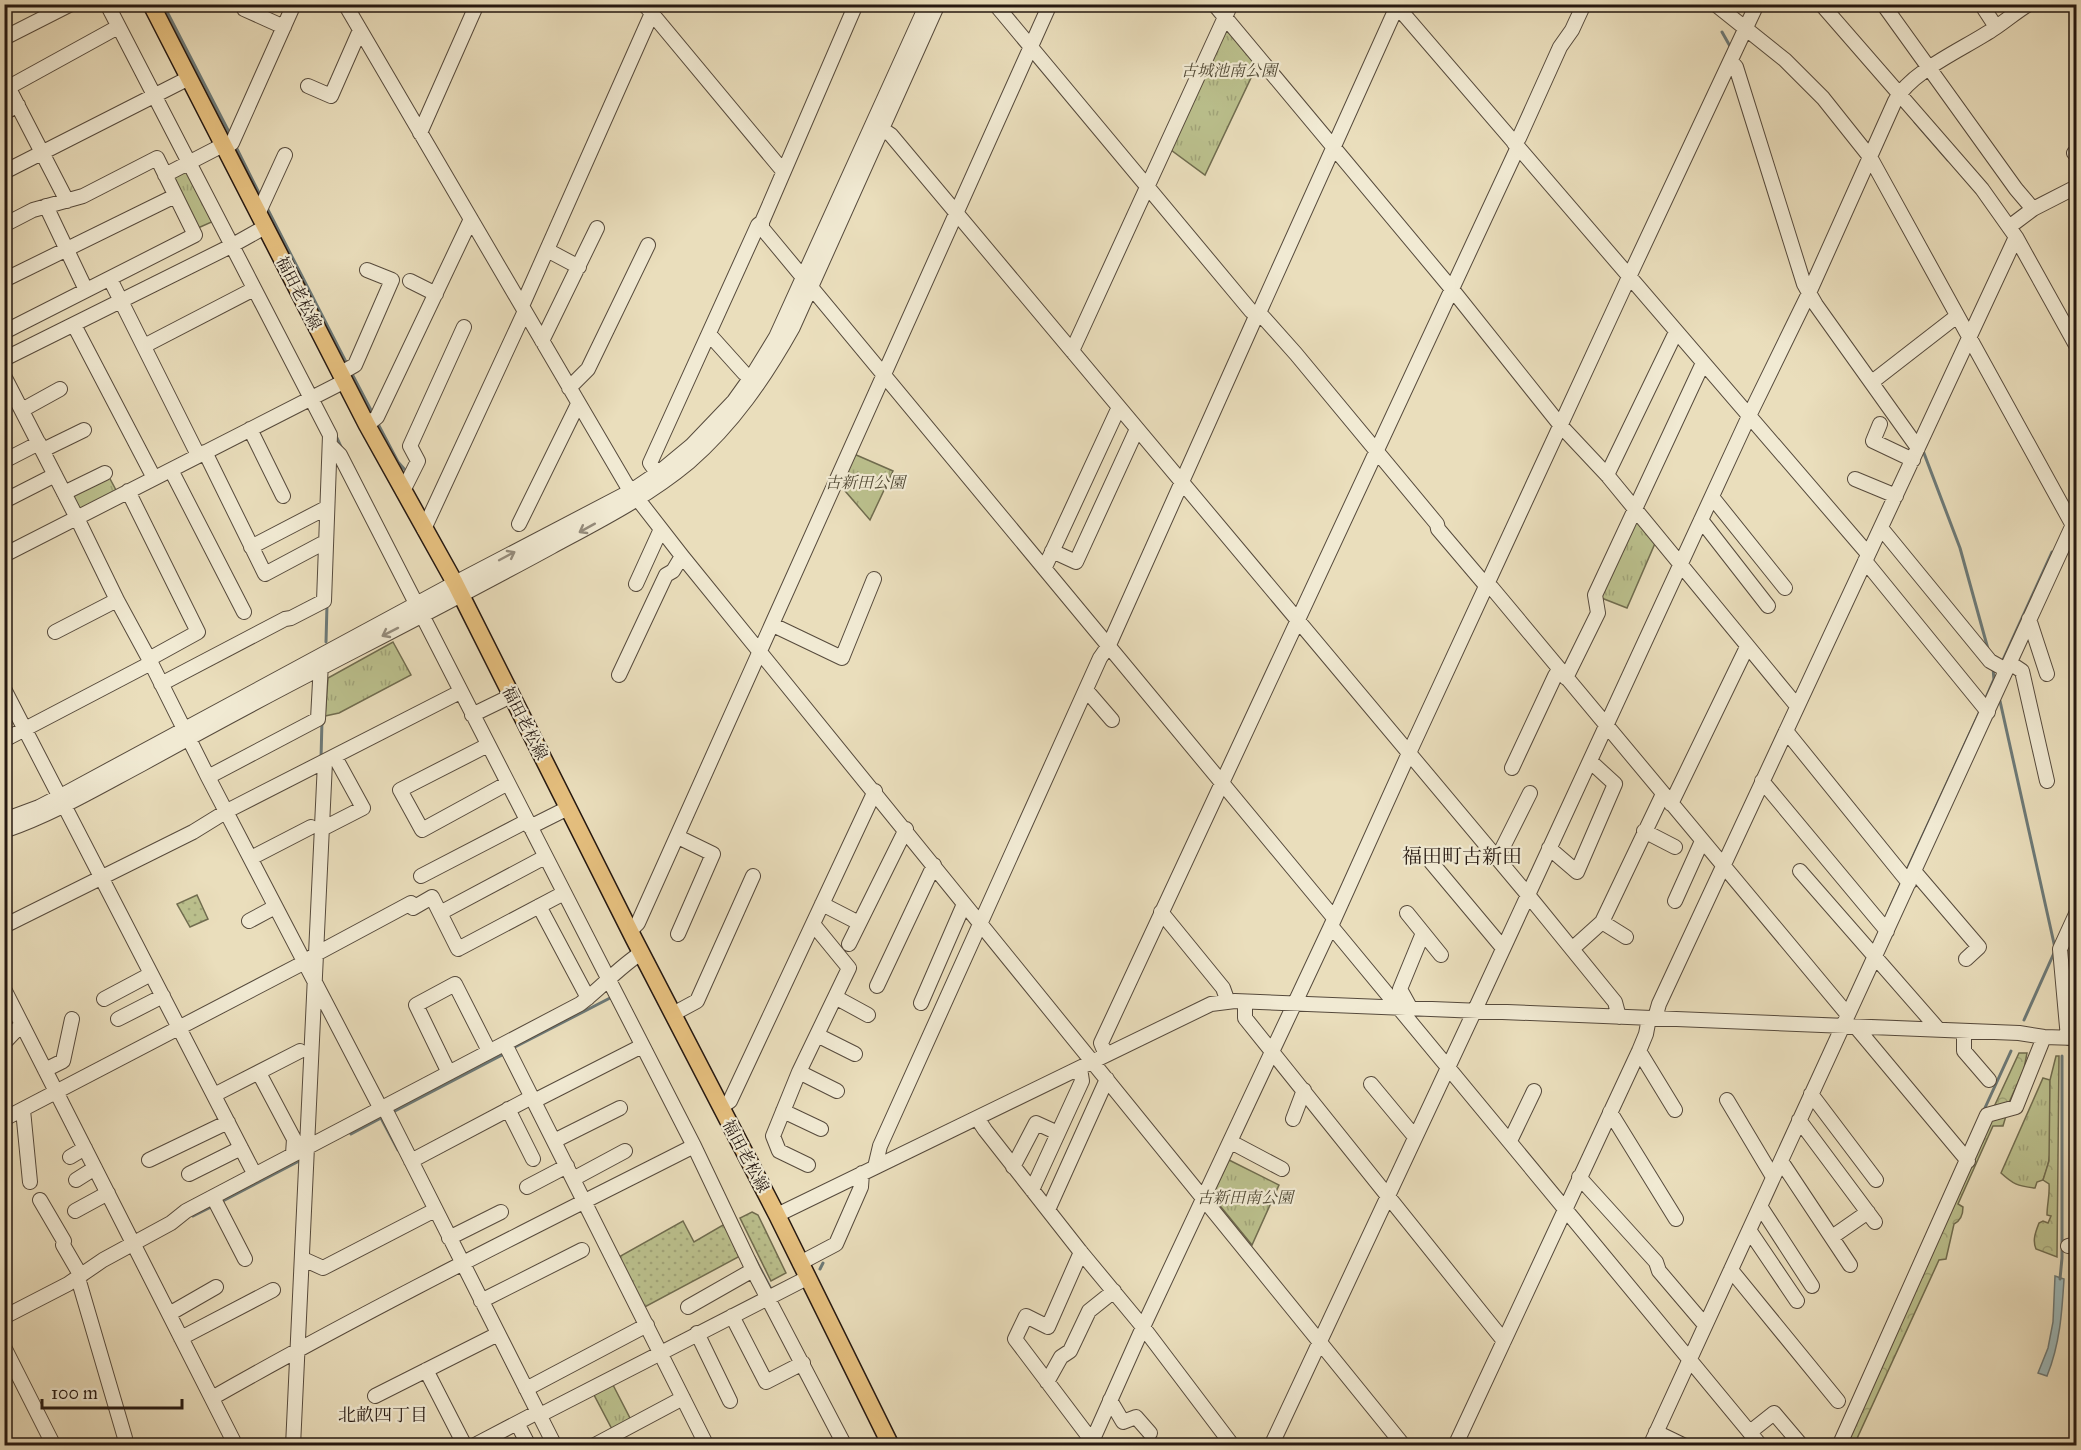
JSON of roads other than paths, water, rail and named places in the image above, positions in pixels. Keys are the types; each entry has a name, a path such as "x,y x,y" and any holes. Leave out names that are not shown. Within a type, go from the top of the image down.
{"main road":[{"name":"福田老松線","path":"151,4 189,78 228,144 373,421 403,491 458,590 641,953 777,1215 891,1446"}],"street":[{"path":"4,39 72,4"},
{"path":"107,4 192,161 254,289 330,435 333,447 529,824 694,1146 753,1270 845,1446"},
{"path":"246,4 244,9 284,27"},
{"path":"165,175 228,144 294,4"},
{"path":"345,4 572,386 578,404 635,495 682,556 762,649 964,903 1100,1058"},
{"path":"421,130 477,4"},
{"path":"657,473 650,463 760,223 856,4"},
{"path":"4,831 635,495 688,462 716,436 745,403 780,350 927,4"},
{"path":"635,495 657,473 691,446 713,423 751,377 776,337 808,282 882,129 938,4"},
{"path":"995,4 1149,184 1256,314 1296,354 1604,730 1721,866 1849,1023 1968,1161"},
{"path":"630,931 639,923 678,837 884,378 955,211 1050,4"},
{"path":"1214,4 1451,288 1561,426 1607,475 1794,702"},
{"path":"1072,351 1232,4"},
{"path":"1404,1446 1107,1079 1100,1058 1101,1043 1375,453 1560,47 1572,30 1584,4"},
{"path":"1650,1446 1811,1094 1849,1023 1872,955 1984,708 2001,665 2030,620 2075,525 1869,157 1823,98 1785,60 1715,4"},
{"path":"1091,1443 1630,274 1757,4"},
{"path":"1821,4 1897,98 1982,189 2076,345"},
{"path":"1883,4 1928,69 2033,209"},
{"path":"1981,4 1996,27"},
{"path":"1270,1446 1474,1012 1501,946 1550,848 1679,561 1701,520 1749,414 1810,290 1897,98 1928,69 2030,4"},
{"path":"875,1167 880,1146 981,920 1397,5 1630,274 1702,363 1749,414 1865,554 1984,708"},
{"path":"424,529 650,12 783,171"},
{"path":"67,201 7,83 118,27"},
{"path":"308,86 331,96 360,30"},
{"path":"1734,56 1804,284 1875,380 1915,450"},
{"path":"4,172 189,78"},
{"path":"4,113 18,105"},
{"path":"882,129 891,135 1528,895 1615,1002 1619,1017"},
{"path":"4,359 234,244 263,211 285,155"},
{"path":"4,225 33,210 83,196 157,158 195,235 4,332"},
{"path":"1455,1446 1639,1051 1721,866 1786,730 1794,702 1865,554 1881,528 1892,494 1969,337 2013,237 2033,209 2076,187"},
{"path":"4,280 175,196"},
{"path":"46,207 86,291"},
{"path":"373,421 471,219"},
{"path":"760,223 884,378 1045,567 1220,786 1406,1009 1448,1068 1761,1446"},
{"path":"543,339 597,228"},
{"path":"572,386 588,369 648,245"},
{"path":"547,250 579,267"},
{"path":"4,555 311,398 346,373 355,365 392,280 367,270"},
{"path":"110,279 264,574 325,542"},
{"path":"410,281 436,294"},
{"path":"144,346 254,289"},
{"path":"1875,380 1957,316"},
{"path":"74,325 154,478"},
{"path":"403,491 418,461 410,446 464,327"},
{"path":"1607,475 1676,332"},
{"path":"709,334 744,373 751,377"},
{"path":"1512,768 1560,674 1598,613 1595,595 1702,363"},
{"path":"4,376 275,907 312,967 555,1446"},
{"path":"22,410 60,389"},
{"path":"519,524 578,404"},
{"path":"1045,567 1119,407"},
{"path":"1880,424 1873,441 1915,450"},
{"path":"250,429 283,495"},
{"path":"1052,551 1076,562 1137,429"},
{"path":"4,461 84,430"},
{"path":"161,684 324,601 327,479 330,474 333,447"},
{"path":"171,470 244,612"},
{"path":"64,493 105,473"},
{"path":"4,501 55,475"},
{"path":"1855,479 1892,494"},
{"path":"4,740 150,661 198,632 128,492"},
{"path":"1712,497 1785,588"},
{"path":"251,547 326,508"},
{"path":"1701,520 1768,606"},
{"path":"1881,528 2001,665 2022,671 2047,781"},
{"path":"636,584 661,529"},
{"path":"619,675 666,575 673,571 682,556"},
{"path":"773,625 842,658 874,579"},
{"path":"55,632 117,600"},
{"path":"2030,620 2047,674"},
{"path":"1572,949 1602,922 1644,831 1747,647"},
{"path":"208,777 318,719 321,662"},
{"path":"4,689 255,1175"},
{"path":"1087,691 1112,720"},
{"path":"4,926 193,832 227,811 460,692"},
{"path":"472,715 511,696"},
{"path":"1786,730 1908,877 1979,946 1966,959"},
{"path":"488,745 400,790 422,830 507,783"},
{"path":"1550,848 1577,872 1615,784 1590,760"},
{"path":"293,1446 296,1350 308,1147 317,828 325,762"},
{"path":"250,858 363,808 325,762"},
{"path":"1762,781 1884,927"},
{"path":"721,1107 730,1101 875,791"},
{"path":"1497,859 1530,793"},
{"path":"4,820 62,801"},
{"path":"421,876 529,824 568,808"},
{"path":"849,944 906,829"},
{"path":"1644,831 1675,847"},
{"path":"678,837 713,854 678,934"},
{"path":"1674,901 1700,844"},
{"path":"440,913 545,857"},
{"path":"1431,862 1501,946"},
{"path":"876,986 934,866"},
{"path":"1800,871 1939,1030"},
{"path":"673,1014 697,1001 753,876"},
{"path":"4,1119 179,1027 312,967 411,903 413,908 432,897 458,949 564,893"},
{"path":"921,1004 964,903"},
{"path":"822,904 859,923"},
{"path":"539,906 588,998"},
{"path":"249,921 275,907"},
{"path":"1161,912 1223,987 1228,1002"},
{"path":"1407,913 1441,956"},
{"path":"777,1215 1211,1004 1245,1002 1474,1012 1849,1023 2072,1038 2060,949 2076,914"},
{"path":"1602,922 1626,937"},
{"path":"808,1165 779,1151 773,1136 799,1072 849,968 813,924"},
{"path":"1406,1009 1400,989 1423,933"},
{"path":"4,1317 80,1277 103,1260 213,1197 588,998 621,967 641,953"},
{"path":"104,999 151,974"},
{"path":"449,1073 416,1005 445,989 455,984 489,1051"},
{"path":"4,989 236,1446"},
{"path":"118,1019 163,996"},
{"path":"835,997 868,1015"},
{"path":"1245,1002 1245,1018 1504,1341"},
{"path":"45,1070 63,1061 72,1019"},
{"path":"4,1043 22,1024"},
{"path":"1964,1031 1964,1051 1989,1080"},
{"path":"817,1035 855,1054"},
{"path":"1839,1446 1987,1116 2016,1107 2044,1037"},
{"path":"505,1044 683,1398 701,1443"},
{"path":"411,1161 508,1109 642,1046"},
{"path":"214,1095 300,1051"},
{"path":"1639,1051 1675,1110"},
{"path":"1032,1190 1082,1081 1080,1068"},
{"path":"799,1072 837,1091"},
{"path":"259,1073 294,1139 293,1154"},
{"path":"1048,1210 1107,1079"},
{"path":"1371,1084 1415,1137"},
{"path":"1293,1119 1304,1090"},
{"path":"1510,1141 1534,1091"},
{"path":"1811,1094 1876,1180"},
{"path":"1727,1100 1773,1177"},
{"path":"555,1141 620,1108"},
{"path":"508,1109 533,1159"},
{"path":"23,1110 30,1182"},
{"path":"783,1111 821,1129"},
{"path":"1610,1112 1676,1218"},
{"path":"977,1118 1013,1167 1143,1327 1233,1446"},
{"path":"1800,1120 1871,1217 1832,1237"},
{"path":"149,1160 228,1122"},
{"path":"1013,1167 1036,1123 1058,1133"},
{"path":"1231,1142 1282,1168"},
{"path":"212,1398 296,1350 462,1263 694,1146"},
{"path":"70,1157 85,1148"},
{"path":"189,1174 241,1148"},
{"path":"527,1187 625,1151"},
{"path":"1781,1161 1850,1265"},
{"path":"76,1180 95,1168"},
{"path":"474,1446 732,1316 767,1297 804,1271 836,1244 861,1187 862,1173"},
{"path":"1579,1177 1656,1262 1659,1270 1705,1325"},
{"path":"75,1211 108,1193"},
{"path":"213,1197 244,1259"},
{"path":"40,1200 64,1241 63,1245 80,1277 125,1438"},
{"path":"1760,1206 1812,1286"},
{"path":"303,1259 323,1268 435,1210"},
{"path":"449,1238 501,1212"},
{"path":"1749,1230 1797,1301"},
{"path":"481,1301 582,1250"},
{"path":"1081,1252 1048,1327 1026,1316 1015,1339 1091,1443"},
{"path":"687,1308 753,1270"},
{"path":"1731,1270 1838,1401"},
{"path":"169,1314 216,1287"},
{"path":"181,1338 273,1290"},
{"path":"1047,1382 1061,1357 1070,1351 1089,1311 1114,1291"},
{"path":"732,1316 766,1382 803,1364"},
{"path":"526,1389 647,1325"},
{"path":"697,1333 729,1401"},
{"path":"375,1395 498,1334"},
{"path":"4,1347 54,1446"},
{"path":"426,1370 465,1446"},
{"path":"593,1446 683,1398"},
{"path":"1110,1400 1124,1422 1136,1417 1150,1433"},
{"path":"1750,1432 1774,1413 1802,1446"},
{"path":"517,1423 529,1446"},
{"path":"1656,1432 1684,1446"}],"water":[{"path":"2055,1276 2064,1279 2062,1304 2058,1340 2047,1376 2038,1373 2048,1348 2053,1322"}],"waterway":[{"path":"163,4 231,136"},
{"path":"1722,32 1731,48"},
{"path":"1915,122 1948,160"},
{"path":"235,145 260,195"},
{"path":"266,206 348,366"},
{"path":"351,372 373,414"},
{"path":"377,422 398,462 406,471"},
{"path":"336,436 342,449"},
{"path":"1922,448 1960,548 1988,649"},
{"path":"2002,662 2052,552"},
{"path":"326,642 327,605"},
{"path":"1993,667 1994,681"},
{"path":"1985,700 1994,679"},
{"path":"2000,701 2055,948"},
{"path":"1906,872 1981,709"},
{"path":"321,759 322,720"},
{"path":"1889,910 1902,881"},
{"path":"2024,1020 2054,953"},
{"path":"513,1048 612,997"},
{"path":"1984,1110 2011,1051"},
{"path":"393,1112 502,1055"},
{"path":"2060,1279 2062,1258 2062,1056"},
{"path":"351,1134 381,1118 398,1150"},
{"path":"219,1203 301,1160"},
{"path":"193,1216 213,1206"},
{"path":"754,1257 772,1291"},
{"path":"2072,1259 2076,1257"},
{"path":"820,1269 823,1263"}],"district":[{"name":"福田町古新田","path":"1462,856"},
{"name":"北畝四丁目","path":"383,1415"}],"park label":[{"name":"古城池南公園","path":"1229,70"},
{"name":"古新田公園","path":"865,482"},
{"name":"古新田南公園","path":"1245,1197"}]}
